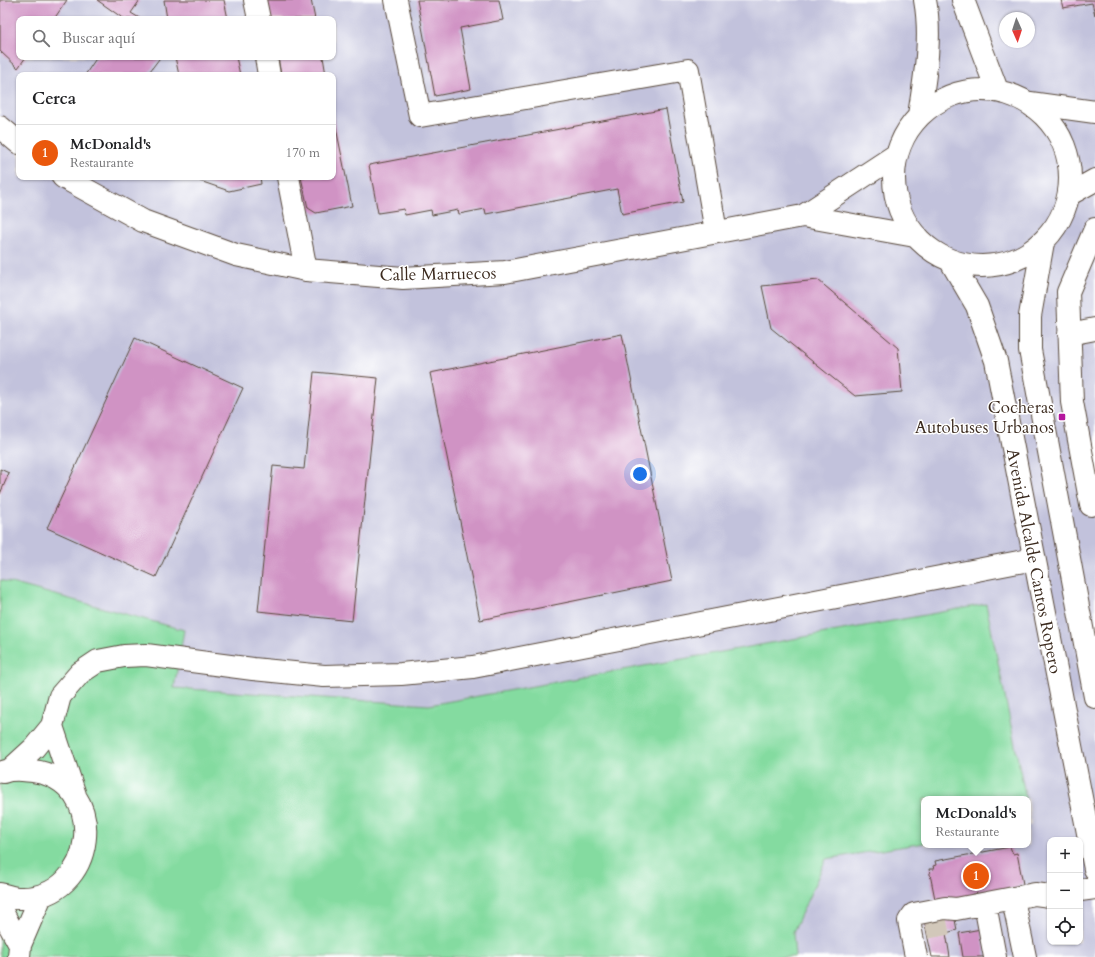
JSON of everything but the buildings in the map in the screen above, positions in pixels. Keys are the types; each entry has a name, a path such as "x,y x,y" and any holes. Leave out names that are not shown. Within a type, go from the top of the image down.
{"street":[{"path":"255,0 258,16"},
{"path":"396,0 420,116 688,70 716,232"},
{"path":"919,115 926,65 928,15 925,0"},
{"path":"963,0 997,90"},
{"path":"266,60 268,72"},
{"path":"969,90 997,90 1014,95 1030,103 1050,120 1064,142 1071,168 1070,194 1060,220 1043,242 1023,256 999,265 974,266 950,260 931,250 915,236 900,212 893,184 896,155 905,133 919,115 942,98 969,90"},
{"path":"1030,103 1095,112"},
{"path":"0,128 16,141"},
{"name":"Calle Marruecos","path":"803,216 896,155"},
{"name":"Calle Marruecos","path":"68,180 143,221 236,255 306,270 403,278 505,272 803,216 915,236"},
{"path":"289,180 306,270"},
{"path":"1070,194 1095,180"},
{"path":"1059,512 1093,505 1072,402 1068,292 1095,230"},
{"name":"Avenida Alcalde Cantos Ropero","path":"1043,242 1030,316 1030,350 1059,512 1094,689"},
{"name":"Avenida Alcalde Cantos Ropero","path":"950,260 977,306 996,361 1095,869"},
{"path":"1069,334 1095,330"},
{"path":"6,771 34,748 52,726 60,696 80,673 98,661 124,656 146,655 253,669 324,676 401,674 466,668 1034,559"},
{"path":"0,894 17,898 41,896 62,884 78,866 86,844 85,820 76,798 52,726"},
{"path":"6,771 47,773 60,781 76,798"},
{"path":"1083,890 1095,888"},
{"path":"916,957 909,921 914,914 945,908 956,909 1035,894 1047,896"},
{"path":"19,951 41,896"},
{"path":"956,922 1037,904 1047,897"},
{"path":"0,908 19,951"},
{"path":"1015,909 1024,957"},
{"path":"987,915 995,957"},
{"path":"926,928 921,929 926,957"}],"shaded area":[{"path":"0,0 1095,0 1095,957 795,957 793,932 825,859 921,843 921,848 1031,848 1031,796 1025,796 986,604 429,705 174,688 184,630 0,580"}],"green space":[{"path":"0,580 184,630 174,688 429,705 986,604 1025,796 921,796 921,843 826,859 793,932 795,957 0,957"}],"tunnel":[{"path":"926,928 956,922"}],"place":[{"name":"Cocheras Autobuses Urbanos","path":"1062,417"},
{"name":"McDonald's","path":"976,876"}]}
